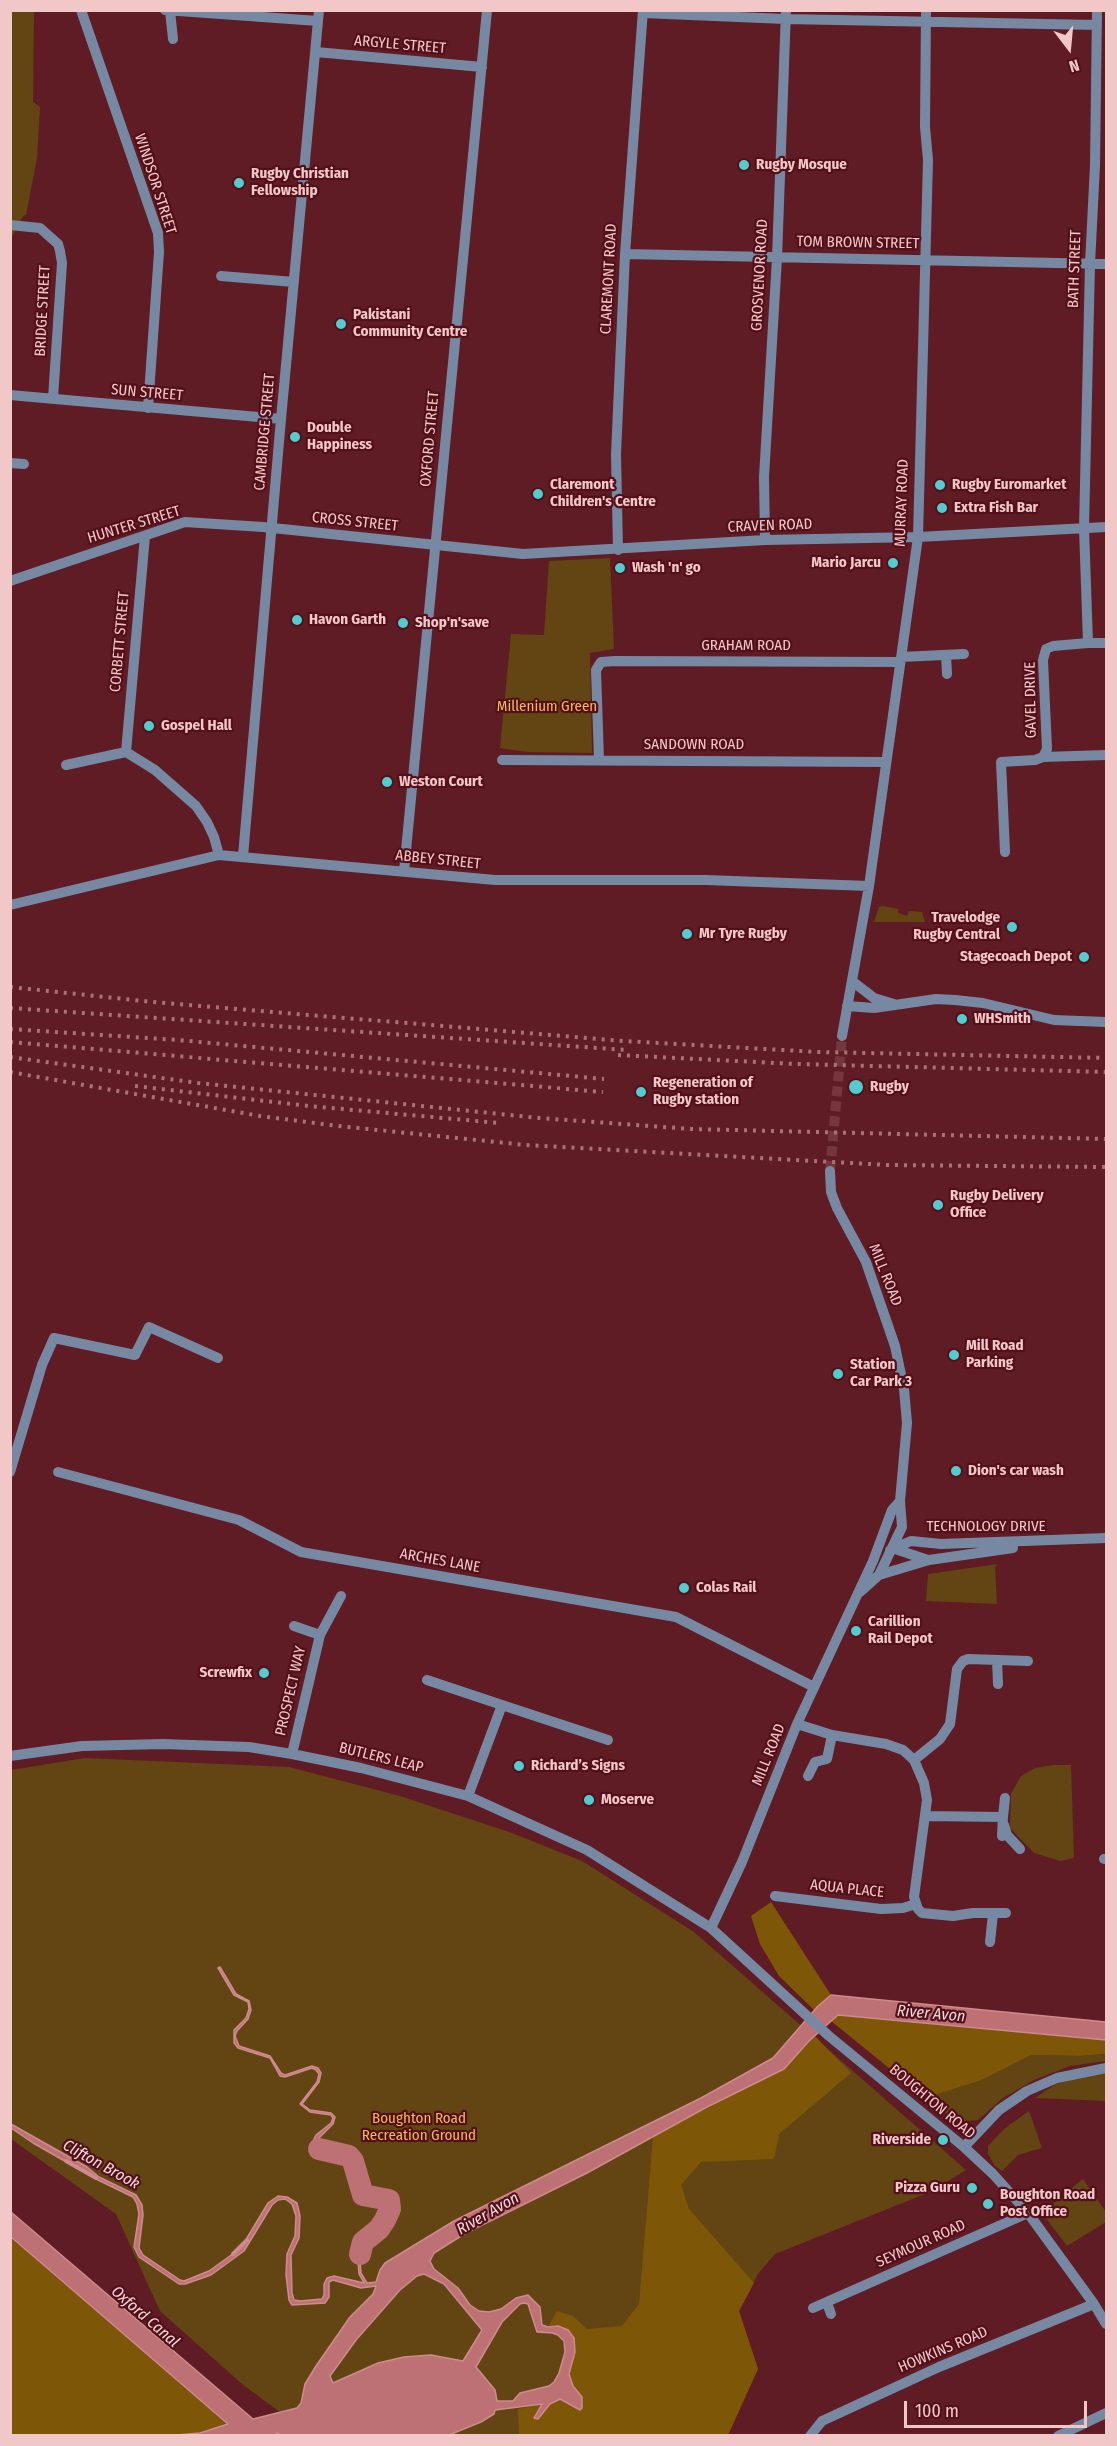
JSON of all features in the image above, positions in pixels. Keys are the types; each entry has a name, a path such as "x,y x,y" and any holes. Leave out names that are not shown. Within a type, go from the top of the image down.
{"street":[{"name":"WINDSOR STREET","path":"81,10 158,233 159,252 148,408"},
{"name":"OXFORD STREET","path":"404,871 487,10"},
{"name":"BATH STREET","path":"1084,528 1090,264 1101,82 1097,10"},
{"path":"173,39 168,11 319,16"},
{"path":"643,12 926,16 1097,25"},
{"name":"CLAREMONT ROAD","path":"618,550 616,461 625,254 643,12"},
{"name":"GROSVENOR ROAD","path":"765,540 764,477 777,258 786,15"},
{"name":"CAMBRIDGE STREET","path":"243,856 319,16"},
{"name":"MURRAY ROAD","path":"851,987 869,886 918,537 928,160 925,127 926,16"},
{"name":"ARGYLE STREET","path":"316,52 482,67"},
{"name":"BRIDGE STREET","path":"10,225 40,228 58,244 62,263 53,398"},
{"name":"TOM BROWN STREET","path":"625,254 1107,264"},
{"path":"221,276 294,282"},
{"name":"SUN STREET","path":"10,395 281,419"},
{"path":"10,463 24,464"},
{"name":"HUNTER STREET","path":"10,581 184,522 271,528"},
{"name":"CRAVEN ROAD","path":"435,545 512,553 618,550 765,540 918,537 1107,527"},
{"name":"CROSS STREET","path":"271,528 435,545"},
{"path":"1084,528 1088,644 1107,643"},
{"name":"CORBETT STREET","path":"126,752 145,536"},
{"name":"GAVEL DRIVE","path":"1005,852 1001,762 1035,760 1043,757 1047,749 1043,660 1046,649 1053,645 1088,644"},
{"name":"GRAHAM ROAD","path":"599,760 596,670 601,663 615,661 901,660 964,654"},
{"path":"946,655 947,674"},
{"path":"66,765 126,752 155,770 196,806 207,822 219,855"},
{"path":"1043,757 1107,755"},
{"name":"SANDOWN ROAD","path":"502,760 886,762"},
{"name":"ABBEY STREET","path":"10,905 219,855 495,880 706,880 869,886"},
{"path":"842,1036 851,987 894,1005"},
{"path":"847,1006 874,1008 936,999 955,1000 983,1003 1054,1020 1107,1022"},
{"name":"MILL ROAD","path":"711,1928 742,1862 797,1724 870,1566 892,1510 900,1502 907,1423 904,1389 896,1346 866,1262 837,1208 831,1192 830,1171"},
{"path":"10,1472 42,1365 54,1338 135,1355 149,1327 218,1358"},
{"name":"ARCHES LANE","path":"58,1472 239,1520 301,1552 676,1617 814,1687"},
{"path":"870,1566 892,1548 911,1541 902,1527 900,1502"},
{"path":"879,1575 902,1527"},
{"path":"882,1538 892,1548 933,1560"},
{"name":"TECHNOLOGY DRIVE","path":"911,1541 941,1544 1107,1538"},
{"name":"TECHNOLOGY DRIVE","path":"879,1575 933,1560 1060,1541"},
{"name":"MILL ROAD","path":"857,1594 879,1575"},
{"name":"PROSPECT WAY","path":"292,1754 320,1635 341,1596"},
{"name":"PROSPECT WAY","path":"294,1626 320,1635"},
{"path":"997,1660 998,1684"},
{"path":"914,1760 940,1738 950,1724 957,1669 963,1661 1028,1661"},
{"path":"427,1680 608,1740"},
{"path":"468,1796 502,1705"},
{"path":"797,1724 832,1735 886,1744 903,1750 914,1760 924,1783 927,1800 914,1897 922,1913 934,1915 1006,1913"},
{"path":"808,1776 815,1762 827,1759 832,1735"},
{"name":"BUTLERS LEAP","path":"10,1756 82,1746 164,1744 249,1747 361,1768 468,1796 587,1850 711,1928"},
{"path":"1002,1836 1005,1798"},
{"path":"925,1816 1003,1820"},
{"path":"1003,1820 1007,1835 1020,1848"},
{"name":"AQUA PLACE","path":"775,1896 881,1909 903,1908 916,1904"},
{"path":"990,1942 993,1914"},
{"name":"BOUGHTON ROAD","path":"711,1928 830,2036 964,2147 993,2174 1028,2213 1107,2324"},
{"path":"964,2147 999,2110 1027,2091 1057,2078 1107,2068"},
{"name":"SEYMOUR ROAD","path":"813,2308 1028,2213"},
{"path":"827,2303 831,2314"},
{"name":"HOWKINS ROAD","path":"810,2436 817,2425 833,2416 939,2367 1094,2304"},
{"path":"1058,2436 1107,2413"}],"green space":[{"path":"11,11 34,11 33,102 40,107 37,158 26,215 23,216 11,239"},
{"name":"Millenium Green","path":"610,558 614,649 590,653 592,753 528,752 500,748 511,634 544,635 549,561"},
{"path":"879,907 898,909 898,913 907,916 909,911 922,912 925,922 874,922"},
{"path":"998,1564 995,1567 997,1604 926,1601 928,1574"},
{"name":"Boughton Road Recreation Ground","path":"85,1758 289,1767 400,1796 512,1833 582,1861 694,1932 966,2170 930,2192 775,2254 758,2274 739,2311 758,2369 728,2435 312,2436 242,2384 160,2311 116,2214 11,2139 11,1770"},
{"path":"1071,1765 1074,1858 1060,1861 1034,1853 1010,1828 1011,1794 1021,1776 1035,1768"},
{"path":"1106,2054 1106,2061 1070,2066 1034,2080 1003,2098 978,2120 957,2122 926,2098 982,2080 1031,2055"},
{"path":"1106,2073 1106,2101 1035,2098 1056,2084 1087,2075"},
{"path":"1029,2111 1042,2148 1018,2155 1002,2171 995,2166 988,2154 988,2146 1004,2129"},
{"path":"1083,2179 1106,2212 1106,2222 1067,2246 1042,2213"}],"shaded area":[{"path":"771,1902 831,1995 814,2010 779,1976 760,1944 751,1916"},
{"path":"838,2015 1106,2040 1106,2054 1031,2055 982,2080 926,2098 831,2021"},
{"path":"815,2036 851,2073 779,2134 774,2159 701,2162 681,2185 689,2209 754,2283 739,2311 758,2369 728,2435 519,2435 518,2409 542,2404 534,2417 560,2399 580,2410 582,2408 582,2397 573,2386 569,2373 575,2352 553,2326 548,2327 557,2311 573,2316 587,2329 622,2326 639,2304 653,2137 705,2108"},
{"path":"10,2237 47,2269 239,2434 11,2435"}],"water":[{"name":"River Avon","path":"220,1967 236,1994 249,2001 251,2010 248,2019 235,2036 239,2046 270,2056 281,2073 285,2075 312,2066 318,2068 321,2073 319,2082 302,2104 310,2110 331,2113 335,2117 333,2124 316,2141 319,2148 347,2155 355,2163 364,2194 388,2199 391,2209 389,2218 365,2243 360,2261 361,2273 367,2283 376,2282 385,2263 454,2221 701,2098 773,2058 818,2006 831,1995 1106,2022 1106,2040 838,2015 809,2041 784,2069 705,2108 587,2173 466,2233 434,2253 430,2261 434,2269 458,2288 470,2305 479,2311 489,2312 501,2309 516,2298 528,2295 540,2307 542,2325 558,2326 568,2330 574,2338 575,2352 569,2374 573,2386 582,2397 580,2410 560,2399 550,2404 538,2419 534,2418 542,2404 495,2410 494,2414 481,2422 449,2435 282,2436 277,2433 274,2436 177,2435 200,2433 228,2424 11,2237 11,2212 253,2419 297,2408 301,2403 305,2384 316,2366 350,2317 373,2294 376,2286 361,2288 333,2280 329,2282 329,2297 325,2303 292,2305 289,2300 286,2275 287,2254 295,2236 296,2216 292,2204 285,2199 278,2200 272,2205 244,2251 211,2275 179,2284 139,2257 134,2247 139,2214 133,2197 33,2143 11,2128 11,2124 87,2167 99,2177 136,2195 142,2205 143,2215 139,2248 143,2255 180,2280 184,2281 209,2271 241,2248 268,2203 278,2196 287,2197 297,2203 300,2216 299,2238 291,2255 294,2300 322,2299 327,2278 334,2276 364,2283 359,2274 358,2261 362,2242 387,2217 388,2201 368,2200 362,2196 353,2164 347,2158 316,2149 313,2141 316,2135 331,2123 333,2118 331,2115 310,2112 300,2104 317,2082 319,2074 316,2070 312,2068 285,2077 280,2076 270,2058 238,2048 234,2043 234,2030 246,2018 249,2009 248,2002 234,1995 218,1968","holes":["424,2274 444,2284 482,2330 463,2361 431,2355 404,2357 378,2363 333,2383 330,2376 356,2340 400,2290 417,2276","520,2304 528,2304 537,2332 558,2335 564,2341 565,2352 559,2373 549,2386 520,2393 513,2401 497,2401 495,2390 476,2367 502,2322"]}],"waterway":[{"path":"319,2149 349,2156 353,2161 363,2195 389,2200 390,2209 385,2220 379,2229 363,2242 360,2254"},
{"name":"Clifton Brook","path":"66,2161 96,2178"},
{"name":"Clifton Brook","path":"233,2254 247,2240"}],"tunnel":[{"path":"830,1171 842,1036"}],"railway":[{"path":"10,987 153,1002 623,1041 818,1052 1106,1058"},
{"path":"10,1008 627,1050"},
{"path":"10,1029 178,1040 604,1079"},
{"path":"10,1042 603,1092"},
{"path":"618,1055 796,1064 1106,1072"},
{"path":"10,1057 198,1083 539,1118 692,1129 1106,1139"},
{"path":"10,1072 260,1116 526,1145 887,1165 1106,1167"},
{"path":"135,1086 309,1106 499,1123"}],"place":[{"name":"Rugby Mosque","path":"744,165"},
{"name":"Rugby Christian Fellowship","path":"239,183"},
{"name":"Pakistani Community Centre","path":"341,324"},
{"name":"Double Happiness","path":"295,437"},
{"name":"Rugby Euromarket","path":"940,485"},
{"name":"Claremont Children's Centre","path":"538,494"},
{"name":"Extra Fish Bar","path":"942,508"},
{"name":"Mario Jarcu","path":"893,563"},
{"name":"Wash 'n' go","path":"620,568"},
{"name":"Havon Garth","path":"297,620"},
{"name":"Shop'n'save","path":"403,623"},
{"name":"Gospel Hall","path":"149,726"},
{"name":"Weston Court","path":"387,782"},
{"name":"Travelodge Rugby Central","path":"1012,927"},
{"name":"Mr Tyre Rugby","path":"687,934"},
{"name":"Stagecoach Depot","path":"1084,957"},
{"name":"WHSmith","path":"962,1019"},
{"name":"Rugby","path":"856,1087"},
{"name":"Regeneration of Rugby station","path":"641,1092"},
{"name":"Rugby Delivery Office","path":"938,1205"},
{"name":"Mill Road Parking","path":"954,1355"},
{"name":"Station Car Park 3","path":"838,1374"},
{"name":"Dion's car wash","path":"956,1471"},
{"name":"Colas Rail","path":"684,1588"},
{"name":"Carillion Rail Depot","path":"856,1631"},
{"name":"Screwfix","path":"264,1673"},
{"name":"Richard’s Signs","path":"519,1766"},
{"name":"Moserve","path":"589,1800"},
{"name":"Riverside","path":"943,2140"},
{"name":"Pizza Guru","path":"972,2188"},
{"name":"Boughton Road Post Office","path":"988,2204"}],"water label":[{"name":"Oxford Canal","path":"145,2317"}]}
